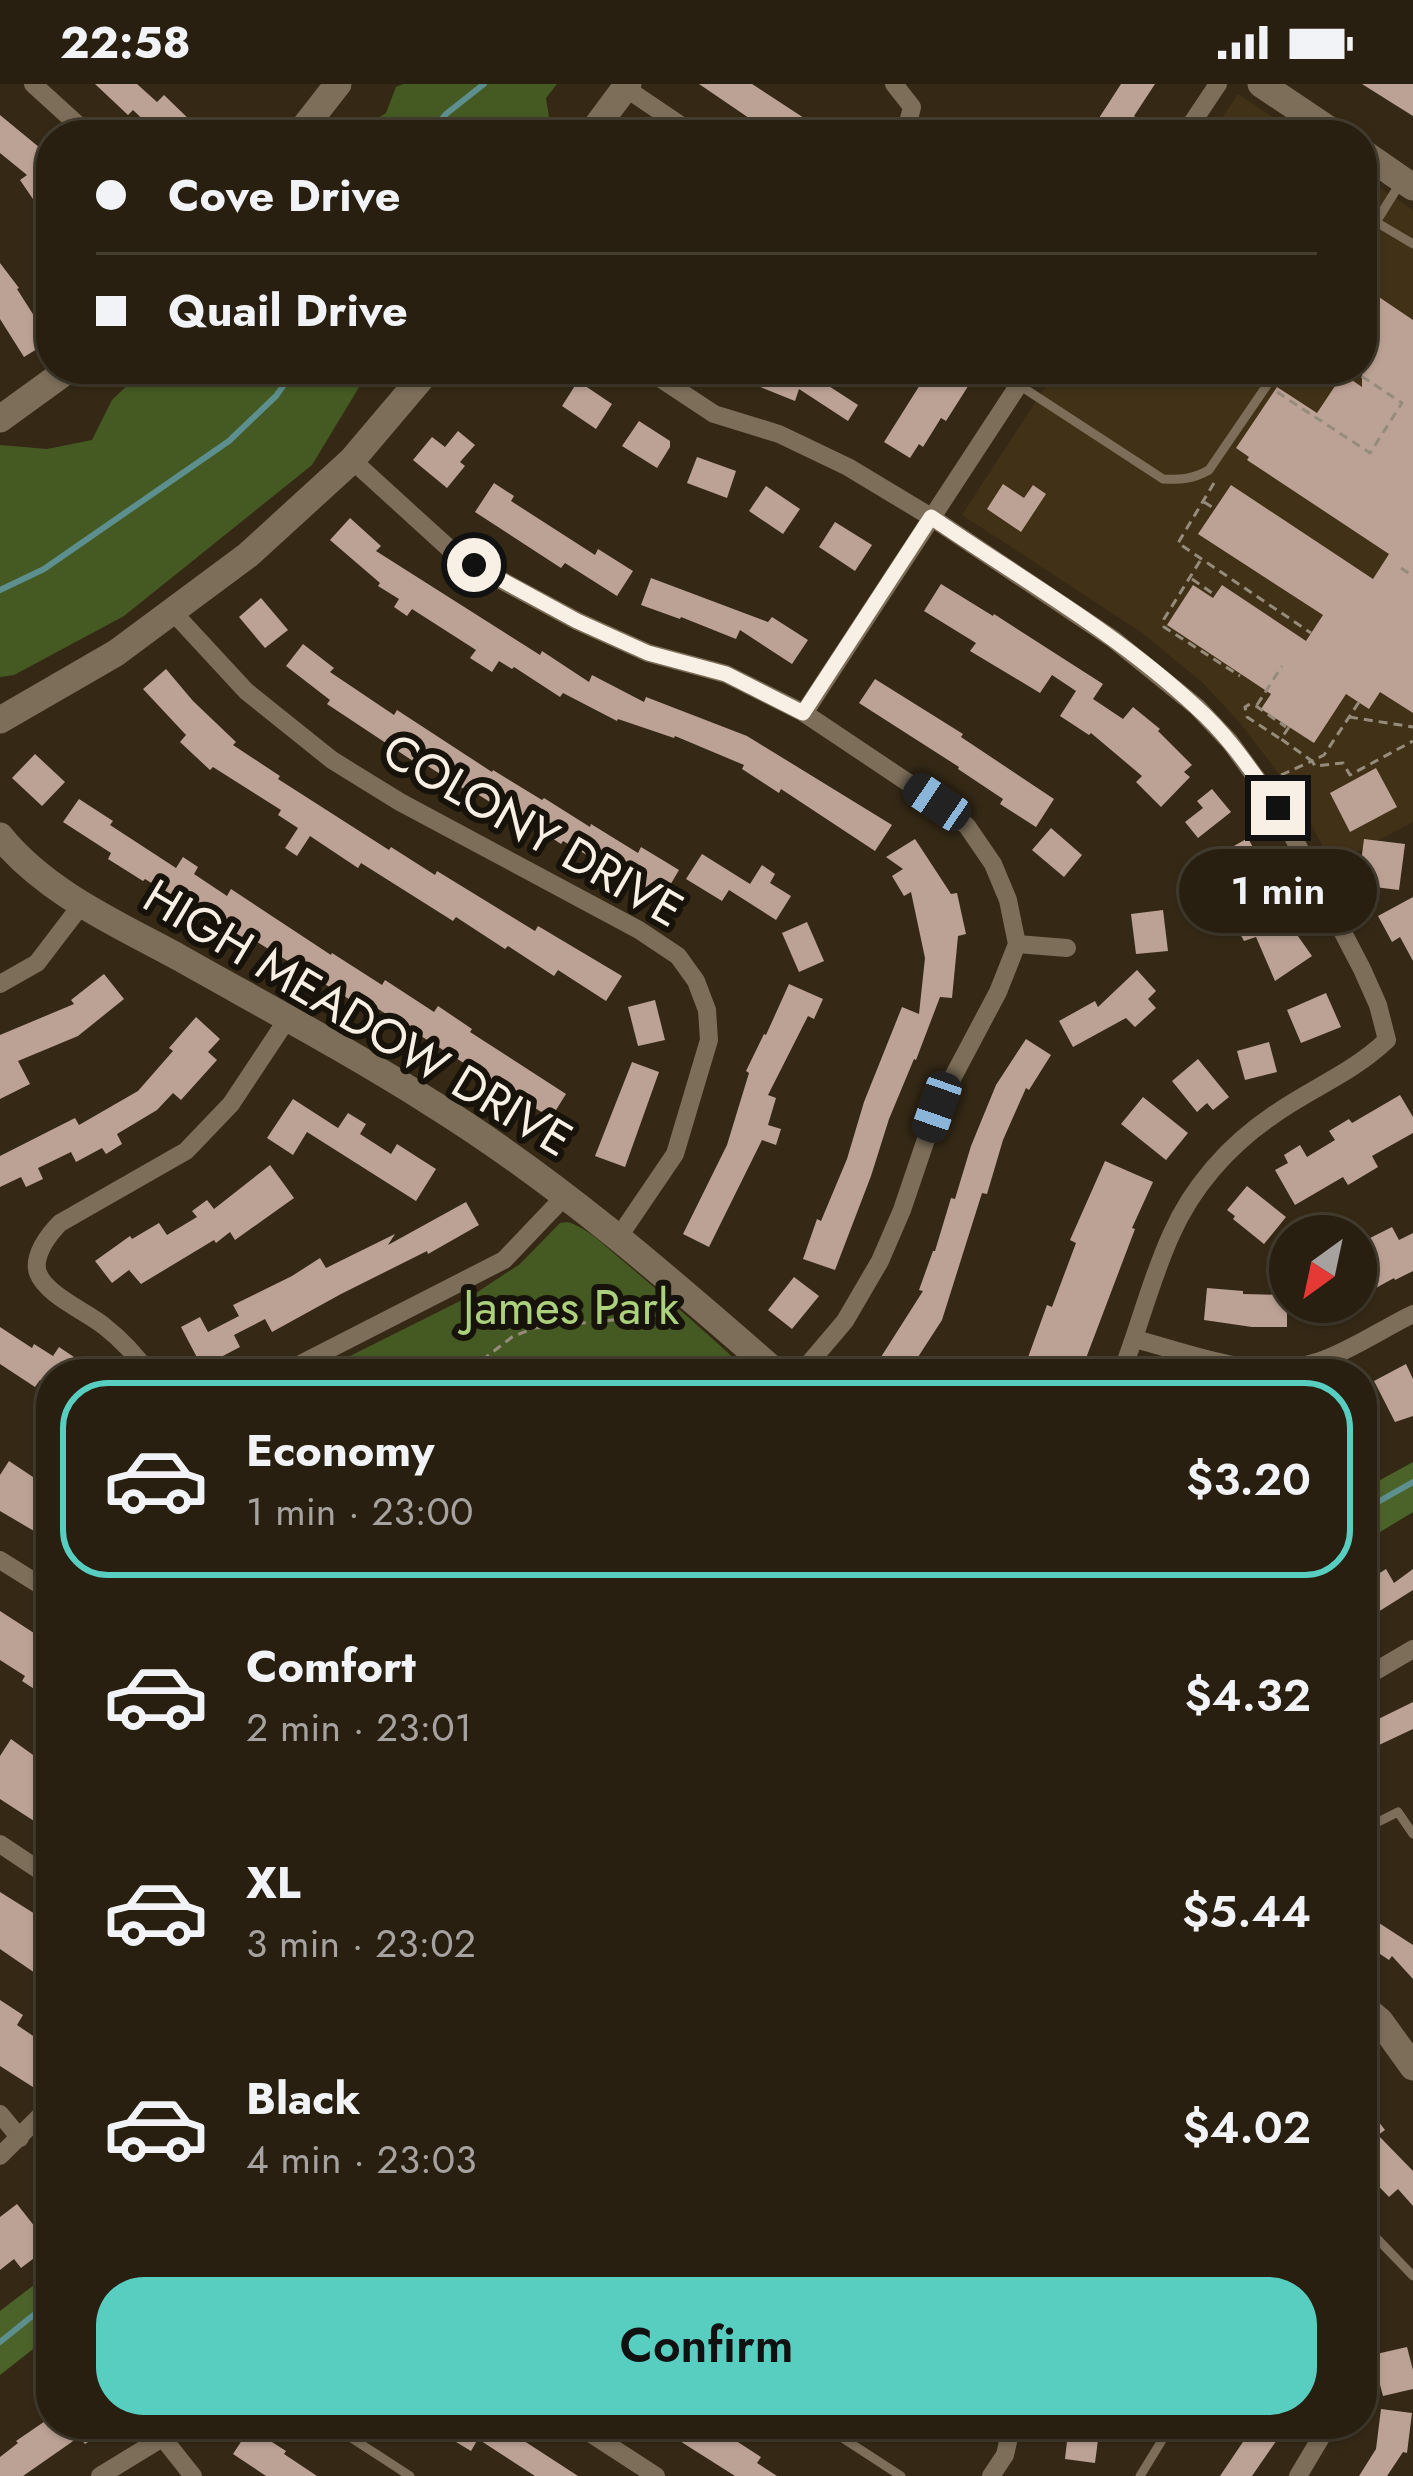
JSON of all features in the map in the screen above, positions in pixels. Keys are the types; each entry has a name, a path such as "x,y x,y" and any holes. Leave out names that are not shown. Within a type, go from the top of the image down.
{"street":[{"path":"33,84 73,120"},
{"path":"310,120 338,84"},
{"path":"894,84 912,107 909,120"},
{"path":"1194,120 1218,84"},
{"path":"1262,84 1315,120"},
{"path":"601,120 626,85 674,120"},
{"path":"1377,162 1408,183"},
{"path":"3,410 45,384"},
{"path":"0,720 116,653 248,555 352,460 416,384"},
{"path":"669,384 714,414 779,434 848,466 1140,659 1197,707 1230,742 1278,808 1362,969 1388,1040 1364,1062 1271,1116 1217,1163 1171,1234 1127,1359"},
{"path":"803,713 1019,384"},
{"path":"352,460 453,552 495,577 648,653 726,674 803,713 937,802 967,826 993,864 1008,900 1017,944 998,992 937,1107 880,1261 844,1321 812,1359"},
{"name":"COLONY DRIVE","path":"172,611 246,691 332,760 400,802 640,929 678,956 696,981 709,1040 689,1108 675,1154 618,1238"},
{"name":"HIGH MEADOW DRIVE","path":"0,836 28,867 82,904 436,1106 565,1196 761,1359"},
{"path":"0,984 37,963 82,904"},
{"path":"1017,944 1067,948"},
{"path":"138,1359 38,1274 47,1236 60,1223 186,1150 231,1104 288,1018"},
{"path":"310,1359 504,1260 565,1196"},
{"path":"1323,1359 1413,1314"},
{"path":"1135,1339 1208,1359"},
{"path":"0,1559 36,1582"},
{"path":"1377,1670 1413,1649"},
{"path":"0,1844 36,1868"},
{"path":"1377,2018 1413,2067"},
{"path":"0,2114 20,2138"},
{"path":"0,2156 36,2121"},
{"path":"100,2476 160,2439"},
{"path":"163,2439 193,2476"},
{"path":"599,2439 656,2476"},
{"path":"991,2476 1005,2455 1009,2439"},
{"path":"1298,2476 1320,2439"}],"lane":[{"path":"1377,221 1408,183"},
{"path":"1377,223 1413,244"},
{"path":"1034,384 1163,479 1181,480 1209,470 1268,384"},
{"path":"1377,1822 1413,1802"},
{"path":"1398,1812 1413,1834"},
{"path":"1377,2238 1413,2276"},
{"path":"352,2439 410,2476"},
{"path":"844,2439 901,2476"},
{"path":"1140,2476 1163,2439"}],"path":[{"path":"1276,391 1370,453 1402,403 1374,384"},
{"path":"1218,476 1178,543 1311,633"},
{"path":"1203,501 1215,509"},
{"path":"1201,560 1164,619 1164,627 1240,676"},
{"path":"1400,568 1413,576"},
{"path":"1190,578 1215,595"},
{"path":"1256,706 1282,666"},
{"path":"1278,776 1324,755 1359,702"},
{"path":"1281,740 1288,727 1256,706 1247,706 1244,714 1315,766 1343,763 1351,778 1413,741"},
{"path":"1349,717 1413,727"},
{"path":"484,1359 512,1337 534,1328 661,1315 682,1291"}],"shaded area":[{"path":"1238,94 1277,120 1221,120"},
{"path":"1377,186 1413,210 1413,822 1333,864 1293,792 1203,683 1141,632 962,515 1047,384 1377,384"}],"green space":[{"path":"557,84 546,98 547,120 375,120 386,113 396,87"},
{"path":"129,384 361,384 312,465 124,616 14,675 0,677 0,445 47,449 92,440 112,400"},
{"name":"James Park","path":"560,1223 582,1228 603,1244 734,1359 344,1359 476,1293 520,1264"},
{"path":"1413,1462 1413,1512 1377,1534 1377,1482"},
{"path":"36,2283 36,2347 0,2375 0,2311"}],"building":[{"path":"95,84 137,84 157,102 164,95 190,120 143,120 133,110 128,115"},
{"path":"699,84 752,84 807,120 752,120"},
{"path":"1121,84 1155,84 1134,116 1137,120 1098,120"},
{"path":"1362,84 1413,84 1413,116 1389,101"},
{"path":"0,115 36,145 36,204 20,180 27,175 0,153"},
{"path":"0,263 36,319 36,350 24,357 0,319"},
{"path":"1377,296 1413,320 1413,713 1380,692 1369,709 1346,694 1314,743 1261,709 1271,694 1167,625 1193,585 1213,598 1222,585 1306,641 1323,615 1198,534 1231,485 1373,579 1389,554 1236,448 1277,387 1317,413 1336,384 1377,384"},
{"path":"576,384 612,404 596,429 562,406"},
{"path":"826,384 858,405 848,421 799,389 795,401 755,385"},
{"path":"921,384 969,384 946,421 941,418 910,458 884,442"},
{"path":"639,421 670,441 657,468 622,446"},
{"path":"458,431 475,445 447,488 413,460 432,437 445,447"},
{"path":"697,457 736,471 727,498 687,483"},
{"path":"494,483 514,496 511,501 595,555 598,549 633,571 617,596 565,563 561,568 475,512"},
{"path":"1003,484 1024,498 1033,485 1046,494 1021,532 987,509"},
{"path":"766,486 800,509 783,534 749,511"},
{"path":"350,518 381,546 376,551 540,655 542,651 589,682 592,675 644,702 646,697 747,736 892,825 875,851 742,769 744,765 675,736 617,721 563,693 560,697 499,661 492,672 470,658 476,650 412,609 407,616 394,607 399,599 378,586 330,540"},
{"path":"835,522 872,545 855,571 819,547"},
{"path":"651,578 768,622 772,617 808,640 792,664 740,630 736,639 641,605"},
{"path":"941,584 1103,684 1093,699 1123,719 1133,707 1192,765 1184,772 1190,777 1161,807 1136,782 1142,776 1091,733 1060,716 1076,691 1052,675 1040,693 970,651 976,643 924,611"},
{"path":"261,598 288,630 265,648 239,617"},
{"path":"303,644 334,668 330,672 394,715 397,710 492,772 638,853 641,847 679,870 662,899 413,761 327,704 330,700 286,666"},
{"path":"166,669 236,742 233,745 278,779 389,850 435,875 437,871 535,931 538,926 622,976 606,1001 558,970 554,976 456,917 453,921 310,836 297,856 285,848 298,828 278,815 281,810 213,767 210,770 180,742 186,735 143,689"},
{"path":"875,679 1054,799 1036,827 1000,804 1003,799 959,767 859,703"},
{"path":"35,754 65,782 42,806 12,778"},
{"path":"1376,768 1397,807 1350,832 1330,793"},
{"path":"1212,789 1231,812 1198,838 1185,822 1203,808 1197,801"},
{"path":"79,799 176,868 183,857 198,867 194,874 227,896 231,889 382,985 385,980 434,1012 438,1006 566,1094 551,1118 356,995 352,1001 108,859 111,853 63,822"},
{"path":"1051,828 1082,855 1064,877 1032,850"},
{"path":"1248,838 1287,912 1283,915 1312,956 1275,981 1256,937 1244,941 1225,907 1234,902 1211,859"},
{"path":"915,839 951,894 957,893 966,934 958,936 952,998 940,997 889,1119 835,1270 803,1259 847,1159 902,1007 919,1014 925,958 911,892 904,896 892,876 903,869 886,857"},
{"path":"1364,839 1405,844 1399,890 1358,885"},
{"path":"702,854 750,884 762,865 775,874 770,883 791,896 776,920 729,890 722,901 686,879"},
{"path":"1413,897 1413,961 1400,937 1392,942 1378,916"},
{"path":"1163,910 1168,951 1136,954 1131,914"},
{"path":"807,922 824,961 799,972 782,933"},
{"path":"1137,970 1156,991 1148,999 1156,1008 1135,1027 1126,1018 1073,1047 1059,1021 1095,1001 1098,1007"},
{"path":"104,974 124,999 78,1036 18,1061 30,1084 0,1099 0,1035 74,1004 71,1000"},
{"path":"789,984 823,999 814,1019 808,1016 768,1095 776,1098 768,1125 781,1129 776,1145 762,1140 709,1247 683,1234 727,1145 746,1071"},
{"path":"1326,993 1341,1027 1301,1043 1287,1010"},
{"path":"655,1000 665,1040 638,1046 628,1007"},
{"path":"196,1017 220,1039 208,1052 217,1060 181,1100 173,1093 157,1110 117,1134 122,1144 106,1154 102,1148 76,1162 71,1152 38,1168 43,1179 26,1187 21,1177 0,1187 0,1156 75,1118 79,1125 138,1091"},
{"path":"1026,1039 1051,1055 1026,1088 1003,1140 942,1320 917,1359 877,1359 923,1291 919,1290 951,1198 955,1199 996,1085"},
{"path":"1269,1042 1277,1072 1245,1080 1237,1051"},
{"path":"1198,1059 1229,1097 1213,1110 1207,1103 1197,1112 1172,1081"},
{"path":"632,1062 659,1072 625,1167 595,1156"},
{"path":"1400,1095 1413,1117 1413,1133 1372,1156 1378,1167 1348,1185 1343,1177 1295,1205 1275,1170 1288,1163 1284,1155 1300,1145 1307,1157 1335,1140 1329,1131"},
{"path":"1143,1097 1188,1133 1166,1160 1121,1124"},
{"path":"293,1099 338,1128 348,1113 366,1124 360,1134 391,1154 397,1144 436,1169 416,1201 307,1132 293,1155 267,1138"},
{"path":"1105,1161 1153,1182 1086,1359 1027,1359 1076,1243 1070,1240"},
{"path":"270,1165 294,1198 235,1240 230,1232 141,1284 129,1270 112,1283 95,1261 130,1236 159,1223 167,1235 197,1217 192,1211 207,1200 214,1209"},
{"path":"1247,1186 1283,1215 1269,1215 1269,1238 1264,1244 1227,1210"},
{"path":"466,1202 479,1225 272,1332 265,1319 234,1335 240,1347 217,1359 198,1359 181,1327 200,1317 208,1332 239,1316 233,1305 320,1258 326,1268 395,1234 388,1245"},
{"path":"1392,1227 1399,1240 1413,1233 1413,1271 1377,1287 1377,1234"},
{"path":"794,1277 819,1296 792,1329 768,1310"},
{"path":"1207,1288 1243,1291 1269,1295 1269,1323 1287,1323 1287,1327 1252,1327 1204,1320"},
{"path":"0,1327 32,1348 34,1344 53,1356 59,1347 74,1357 36,1359 35,1387 0,1364"},
{"path":"1406,1364 1413,1379 1413,1416 1395,1422 1377,1379"},
{"path":"9,1461 36,1479 36,1532 0,1511 0,1475"},
{"path":"1386,1569 1394,1583 1413,1569 1413,1590 1377,1613 1377,1575"},
{"path":"0,1611 36,1634 36,1690 22,1681 25,1676 0,1660"},
{"path":"1413,1702 1413,1729 1377,1746 1377,1720"},
{"path":"11,1739 36,1757 36,1822 0,1799 0,1756"},
{"path":"0,1892 36,1915 36,1974 0,1949"},
{"path":"1377,1922 1413,1945 1413,1979 1392,1956 1389,1960 1377,1952"},
{"path":"0,2000 23,2015 17,2025 36,2038 36,2089 0,2066"},
{"path":"1377,2120 1385,2130 1378,2135 1413,2171 1413,2206 1398,2189 1389,2197 1377,2185"},
{"path":"17,2204 36,2228 36,2257 21,2268 14,2259 0,2270 0,2217"},
{"path":"1407,2347 1413,2389 1383,2396 1377,2354"},
{"path":"1381,2409 1412,2413 1407,2453 1403,2452 1387,2476 1359,2476 1376,2449"},
{"path":"36,2427 36,2439 76,2439 23,2476 0,2476 0,2457"},
{"path":"243,2439 267,2439 317,2476 266,2476 233,2454"},
{"path":"458,2439 478,2439 471,2451"},
{"path":"478,2439 521,2439 578,2476 535,2476"},
{"path":"677,2439 733,2439 761,2457 757,2463 777,2476 735,2476"},
{"path":"1067,2439 1098,2439 1095,2463 1065,2459"},
{"path":"1245,2439 1278,2439 1252,2476 1220,2476"}],"waterway":[{"path":"441,120 484,84"},
{"path":"0,590 44,569 229,441 284,384"},
{"path":"1377,1502 1413,1482"},
{"path":"0,2342 36,2313"}],"route":[{"path":"474,565 648,653 726,674 803,713 931,517 1140,659 1230,742 1278,808"}]}
